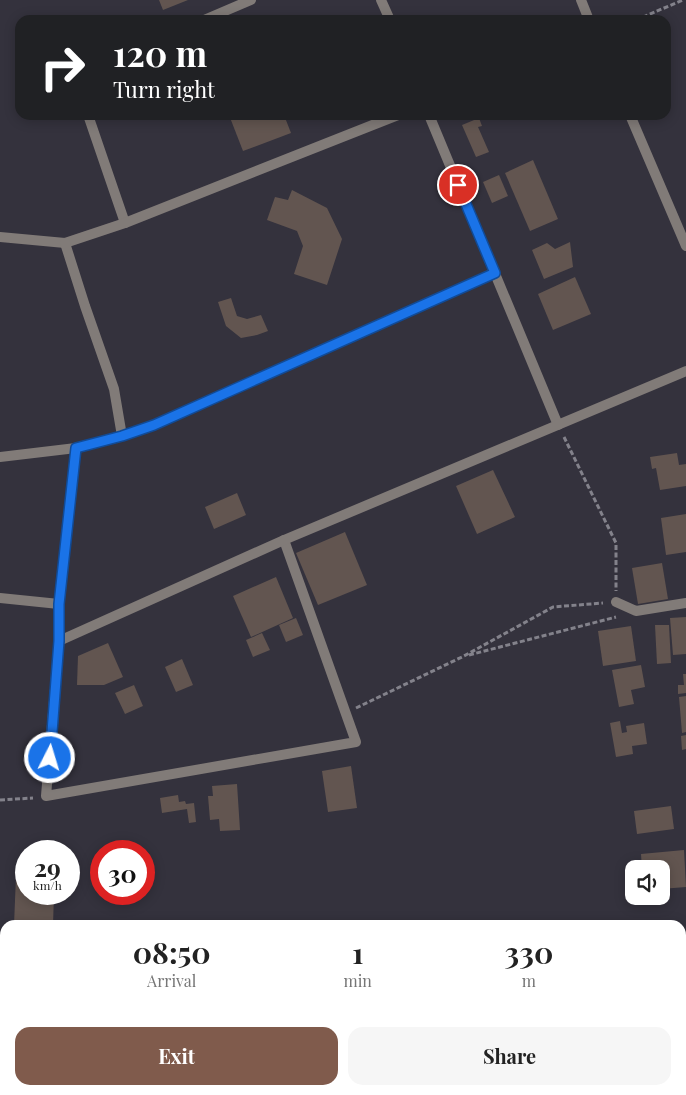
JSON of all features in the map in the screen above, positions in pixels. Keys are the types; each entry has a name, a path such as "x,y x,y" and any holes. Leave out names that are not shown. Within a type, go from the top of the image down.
{"street":[{"path":"216,15 251,0"},
{"path":"381,0 388,15"},
{"path":"580,0 587,15"},
{"path":"90,120 125,222"},
{"path":"0,237 65,243 125,222 385,120"},
{"path":"431,120 558,425"},
{"path":"632,120 686,246"},
{"path":"65,243 114,389 122,436"},
{"path":"0,457 76,448 122,436 154,425 495,273"},
{"path":"59,641 284,540 686,371"},
{"path":"76,448 59,604 59,641 46,796 356,742 284,540"},
{"path":"0,598 59,604"},
{"path":"616,602 636,611 686,603"}],"path":[{"path":"648,15 683,0"},
{"path":"346,713 464,656 553,607 616,602 616,543 558,425"},
{"path":"464,656 636,611"},
{"path":"0,800 46,796"}],"building":[{"path":"159,0 188,0 163,10"},
{"path":"231,120 286,120 291,133 243,151"},
{"path":"474,120 480,120 482,126 478,127 489,152 476,157 462,125"},
{"path":"533,160 558,219 530,231 505,173"},
{"path":"499,175 508,196 492,203 483,182"},
{"path":"292,190 327,208 342,239 327,285 294,274 303,246 297,231 267,220 275,197 288,200"},
{"path":"570,242 573,267 544,279 532,250 547,243 555,249"},
{"path":"575,277 591,314 553,330 538,294"},
{"path":"231,298 237,316 247,319 261,315 268,331 241,338 226,326 218,302"},
{"path":"677,453 679,465 686,464 686,486 660,490 656,468 652,469 650,457"},
{"path":"493,470 515,517 477,534 456,486"},
{"path":"237,493 246,515 214,529 205,507"},
{"path":"686,514 686,552 666,555 661,518"},
{"path":"345,532 367,585 318,605 296,553"},
{"path":"662,563 668,599 638,604 632,568"},
{"path":"276,577 293,618 251,637 233,596"},
{"path":"686,617 686,654 673,655 670,618"},
{"path":"296,618 303,635 286,642 279,625"},
{"path":"655,625 669,625 671,663 657,664"},
{"path":"631,626 636,661 603,666 598,631"},
{"path":"262,633 270,650 253,657 246,640"},
{"path":"108,643 123,677 104,685 77,685 78,656"},
{"path":"182,659 193,685 176,692 165,667"},
{"path":"641,665 645,687 631,690 634,704 619,707 612,670"},
{"path":"683,674 686,674 686,693 678,694 678,685 684,685"},
{"path":"134,685 143,706 125,714 115,693"},
{"path":"686,696 686,732 682,733 679,697"},
{"path":"620,721 622,733 627,732 626,726 644,723 647,744 632,746 633,754 616,757 610,723"},
{"path":"686,735 686,749 682,750 681,736"},
{"path":"351,766 357,808 328,812 322,771"},
{"path":"237,784 240,830 220,831 219,819 210,820 208,796 213,796 212,786"},
{"path":"178,795 179,802 185,801 186,804 194,803 196,822 189,823 187,809 162,813 160,798"},
{"path":"671,806 674,829 637,834 634,811"},
{"path":"684,850 686,887 670,888 670,860 641,860 641,854"},
{"path":"15,900 15,905 54,905 53,920 14,920"}],"route":[{"path":"50,758 59,641 59,604 76,448 122,436 154,425 495,273 458,185"}]}
